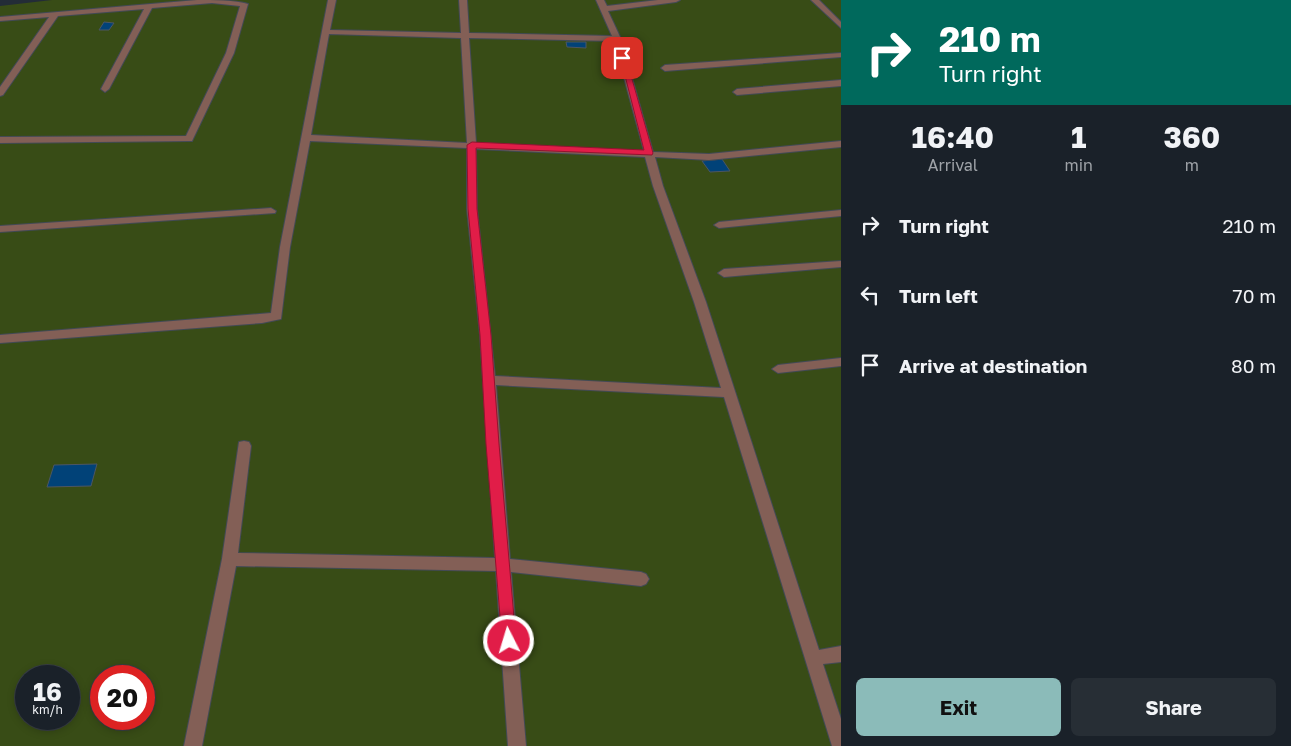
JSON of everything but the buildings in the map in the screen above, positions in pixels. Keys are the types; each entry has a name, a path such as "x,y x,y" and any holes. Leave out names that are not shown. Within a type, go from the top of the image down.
{"street":[{"path":"0,339 262,319 276,316 285,247 332,0"},
{"path":"462,0 472,145 472,209 486,335 517,746"},
{"path":"676,0 602,4 617,39 658,186 700,302 841,746"},
{"path":"815,0 841,26"},
{"path":"0,19 212,2 244,4 230,53 189,138 0,140"},
{"path":"105,89 148,6"},
{"path":"0,93 54,16"},
{"path":"326,32 617,39"},
{"path":"665,68 841,55"},
{"path":"737,92 841,83"},
{"path":"306,138 709,157 841,144"},
{"path":"0,229 271,211"},
{"path":"719,225 841,213"},
{"path":"724,273 841,264"},
{"path":"778,369 841,362"},
{"path":"489,380 728,393"},
{"path":"193,746 230,559 244,446"},
{"path":"230,559 502,565 641,579"},
{"path":"812,658 841,654"}],"green space":[{"path":"52,0 841,0 841,746 0,746 0,6"}],"route":[{"path":"509,641 492,444 486,335 472,209 472,145 649,153 622,58"}]}
